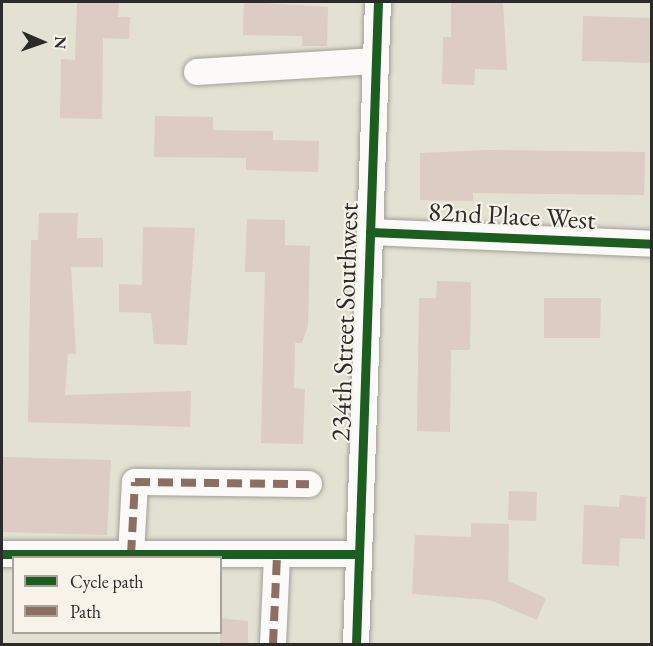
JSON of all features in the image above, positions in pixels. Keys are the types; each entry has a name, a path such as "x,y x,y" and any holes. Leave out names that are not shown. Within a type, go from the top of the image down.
{"street":[{"name":"234th Street Southwest","path":"356,645 378,2"},
{"path":"197,72 375,61"},
{"name":"82nd Place West","path":"370,232 651,244"},
{"path":"131,555 135,482 309,484"},
{"path":"2,554 359,554"},
{"path":"273,645 277,555"}],"building":[{"path":"119,2 118,17 130,17 129,39 103,38 102,119 60,118 61,59 75,60 77,3"},
{"path":"244,2 328,7 327,46 302,46 302,36 243,35"},
{"path":"451,2 503,2 507,70 475,69 474,85 442,84 443,37 451,37"},
{"path":"583,16 651,18 651,63 582,61"},
{"path":"155,116 213,117 213,130 273,131 273,140 319,141 318,172 246,170 246,158 154,157"},
{"path":"488,150 645,152 644,195 473,193 473,201 420,200 420,153"},
{"path":"39,213 78,213 77,238 103,238 103,267 71,267 76,354 68,354 65,395 191,391 190,427 28,422 31,240 38,240"},
{"path":"247,219 285,220 285,245 310,246 308,325 302,343 295,343 294,388 305,389 303,444 261,443 265,272 245,272"},
{"path":"143,227 195,228 187,345 154,344 151,313 119,312 119,284 142,285"},
{"path":"437,281 471,282 470,350 451,350 450,432 417,431 419,298 436,298"},
{"path":"544,298 601,298 600,338 544,338"},
{"path":"2,457 111,460 107,535 2,532"},
{"path":"509,491 537,492 536,521 508,520"},
{"path":"620,495 646,497 645,539 620,538 619,566 582,564 584,505 619,507"},
{"path":"471,523 509,524 508,581 546,598 537,620 490,600 412,594 415,535 471,537"},
{"path":"222,618 248,621 248,645 220,645"}],"marked path":[{"path":"131,555 135,482 309,484"},
{"path":"273,644 277,555"}],"cycle path":[{"path":"356,644 378,2"},
{"path":"370,232 652,244"},
{"path":"2,554 359,554"}]}
